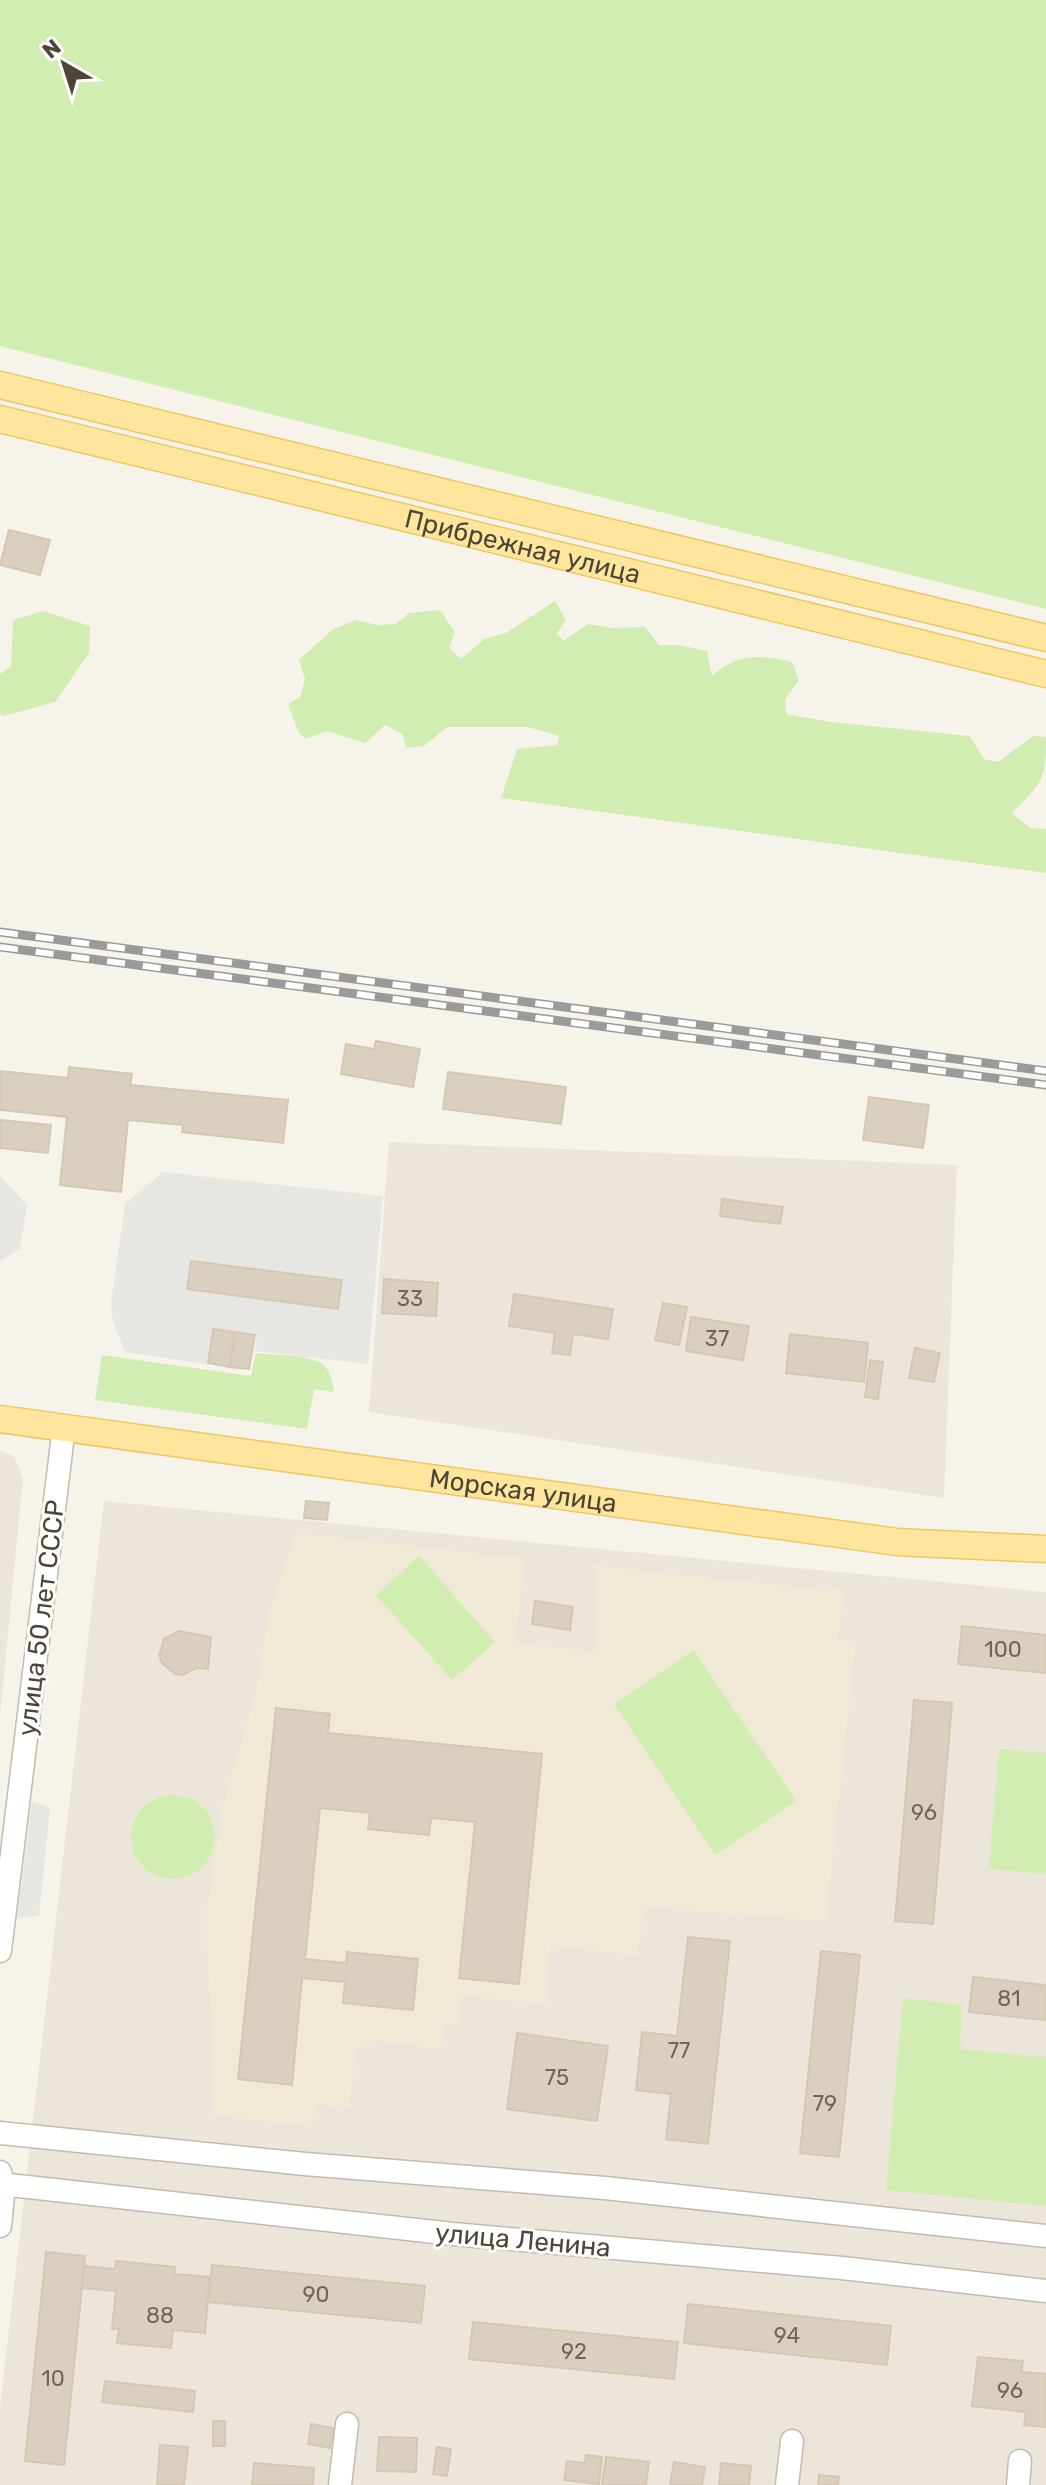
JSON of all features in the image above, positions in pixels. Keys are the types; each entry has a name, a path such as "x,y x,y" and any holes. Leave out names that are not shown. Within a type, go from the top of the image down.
{"main road":[{"name":"Прибрежная улица","path":"0,385 1046,638"},
{"name":"Прибрежная улица","path":"0,419 1046,674"},
{"name":"Морская улица","path":"0,1419 897,1542 1046,1549"}],"street":[{"name":"улица 50 лет СССР","path":"0,1951 64,1427"},
{"path":"0,2133 305,2164 605,2188 1046,2236"},
{"path":"0,2226 1,2180"},
{"name":"улица Ленина","path":"1,2180 453,2234 842,2268 1046,2291"},
{"path":"340,2485 347,2424"},
{"path":"787,2485 792,2441"},
{"path":"1018,2485 1020,2461"}],"shaded area":[{"path":"389,1142 957,1165 944,1498 369,1412"},
{"path":"163,1172 383,1196 368,1364 255,1351 257,1335 213,1328 207,1364 125,1352 113,1322 111,1304 125,1204"},
{"path":"0,1176 27,1205 20,1249 0,1261"},
{"path":"0,1451 12,1455 23,1478 0,1716"},
{"path":"104,1501 1046,1592 1046,2485 0,2485 0,2408"},
{"path":"296,1533 524,1559 516,1643 595,1652 595,1566 844,1592 838,1640 856,1643 826,1921 644,1907 638,1955 551,1946 545,2005 462,1995 460,2025 444,2024 440,2049 375,2040 361,2047 355,2054 350,2106 319,2104 314,2110 312,2126 214,2115 206,1913 223,1804 255,1696 268,1617"},
{"path":"32,1801 50,1808 39,1916 17,1918"}],"green space":[{"path":"0,0 1046,0 1046,609 0,346"},
{"path":"555,601 566,620 557,633 563,641 588,624 613,628 645,627 659,645 679,645 707,651 712,676 730,663 749,658 792,662 799,680 785,700 786,714 831,722 970,736 984,759 998,762 1033,736 1046,737 1045,763 1040,780 1012,813 1030,828 1046,829 1046,873 501,798 517,749 557,745 559,736 528,727 447,727 424,746 407,748 402,734 385,725 365,743 327,731 306,739 299,733 288,704 300,697 305,679 299,660 332,630 356,620 377,625 396,624 409,613 440,610 455,632 449,648 461,659 484,639 506,633"},
{"path":"43,611 90,626 89,653 55,702 4,716 0,714 0,674 11,666 13,620"},
{"path":"256,1353 307,1358 327,1368 334,1392 314,1389 307,1429 95,1400 102,1355 251,1376"},
{"path":"419,1556 495,1642 452,1680 376,1595"},
{"path":"694,1650 796,1801 715,1855 614,1704"},
{"path":"999,1749 1046,1753 1046,1874 989,1869"},
{"path":"165,1795 181,1795 197,1802 208,1813 215,1837 212,1853 203,1867 181,1879 165,1879 149,1872 138,1861 131,1845 131,1829 138,1813 149,1802"},
{"path":"903,1998 962,2005 960,2049 1046,2057 1046,2206 886,2190"}],"building":[{"path":"9,530 50,540 40,575 0,565"},
{"path":"376,1041 420,1049 413,1087 341,1074 346,1044 374,1049"},
{"path":"69,1067 132,1074 130,1085 288,1100 283,1143 182,1132 183,1125 128,1120 121,1192 60,1185 67,1117 0,1110 0,1071 68,1078"},
{"path":"448,1072 566,1087 561,1124 443,1109"},
{"path":"869,1097 929,1105 923,1148 863,1140"},
{"path":"0,1120 51,1125 48,1153 0,1148"},
{"path":"722,1199 783,1207 780,1224 720,1216"},
{"path":"191,1261 342,1280 338,1309 187,1289"},
{"path":"384,1279 438,1283 436,1316 382,1313"},
{"path":"514,1294 613,1309 608,1339 573,1334 570,1355 552,1353 555,1333 509,1326"},
{"path":"663,1303 687,1307 679,1345 655,1340"},
{"path":"691,1317 749,1326 743,1360 686,1351"},
{"path":"213,1329 235,1332 230,1367 208,1363"},
{"path":"235,1332 255,1335 249,1369 230,1367"},
{"path":"790,1334 868,1343 864,1382 786,1373"},
{"path":"915,1348 940,1353 934,1382 909,1378"},
{"path":"870,1360 883,1362 878,1399 865,1397"},
{"path":"306,1501 329,1503 327,1520 304,1518"},
{"path":"535,1601 573,1607 570,1630 532,1624"},
{"path":"962,1626 1046,1635 1046,1673 958,1664"},
{"path":"179,1631 211,1637 208,1669 196,1668 183,1675 175,1674 162,1663 159,1655 164,1639"},
{"path":"914,1700 952,1703 933,1924 895,1921"},
{"path":"276,1708 330,1714 328,1733 542,1754 519,1984 459,1978 475,1822 431,1818 429,1835 368,1829 370,1813 320,1808 305,1959 346,1963 347,1952 418,1959 413,2010 343,2003 345,1982 302,1978 292,2085 238,2079"},
{"path":"688,1937 730,1941 708,2144 666,2139 671,2094 636,2090 642,2032 677,2036"},
{"path":"821,1951 860,1955 839,2157 800,2153"},
{"path":"973,1977 1046,1985 1046,2020 969,2012"},
{"path":"517,2033 608,2046 597,2121 507,2109"},
{"path":"46,2252 85,2256 64,2465 25,2461"},
{"path":"116,2261 175,2267 175,2274 210,2277 205,2333 173,2330 171,2348 117,2343 119,2329 112,2329 116,2291 82,2288 84,2266 115,2269"},
{"path":"212,2265 425,2286 421,2323 208,2302"},
{"path":"688,2304 891,2326 887,2365 684,2343"},
{"path":"473,2322 678,2342 674,2379 469,2359"},
{"path":"978,2357 1023,2361 1021,2372 1046,2374 1046,2427 1024,2425 1026,2412 972,2406"},
{"path":"105,2381 195,2391 193,2412 102,2402"},
{"path":"213,2421 225,2421 225,2446 213,2446"},
{"path":"311,2424 334,2428 330,2448 308,2444"},
{"path":"379,2437 417,2438 416,2472 377,2471"},
{"path":"160,2445 188,2447 184,2485 157,2485"},
{"path":"437,2447 451,2449 447,2476 433,2474"},
{"path":"586,2455 602,2457 599,2484 564,2480 567,2461 585,2463"},
{"path":"606,2457 649,2462 646,2485 602,2485"},
{"path":"674,2462 705,2467 702,2485 670,2485"},
{"path":"254,2463 314,2468 313,2485 252,2485"},
{"path":"721,2463 751,2466 749,2485 719,2485"},
{"path":"819,2475 839,2477 838,2485 818,2485"}],"railway":[{"path":"0,932 1046,1071"},
{"path":"0,947 1046,1085"}]}
